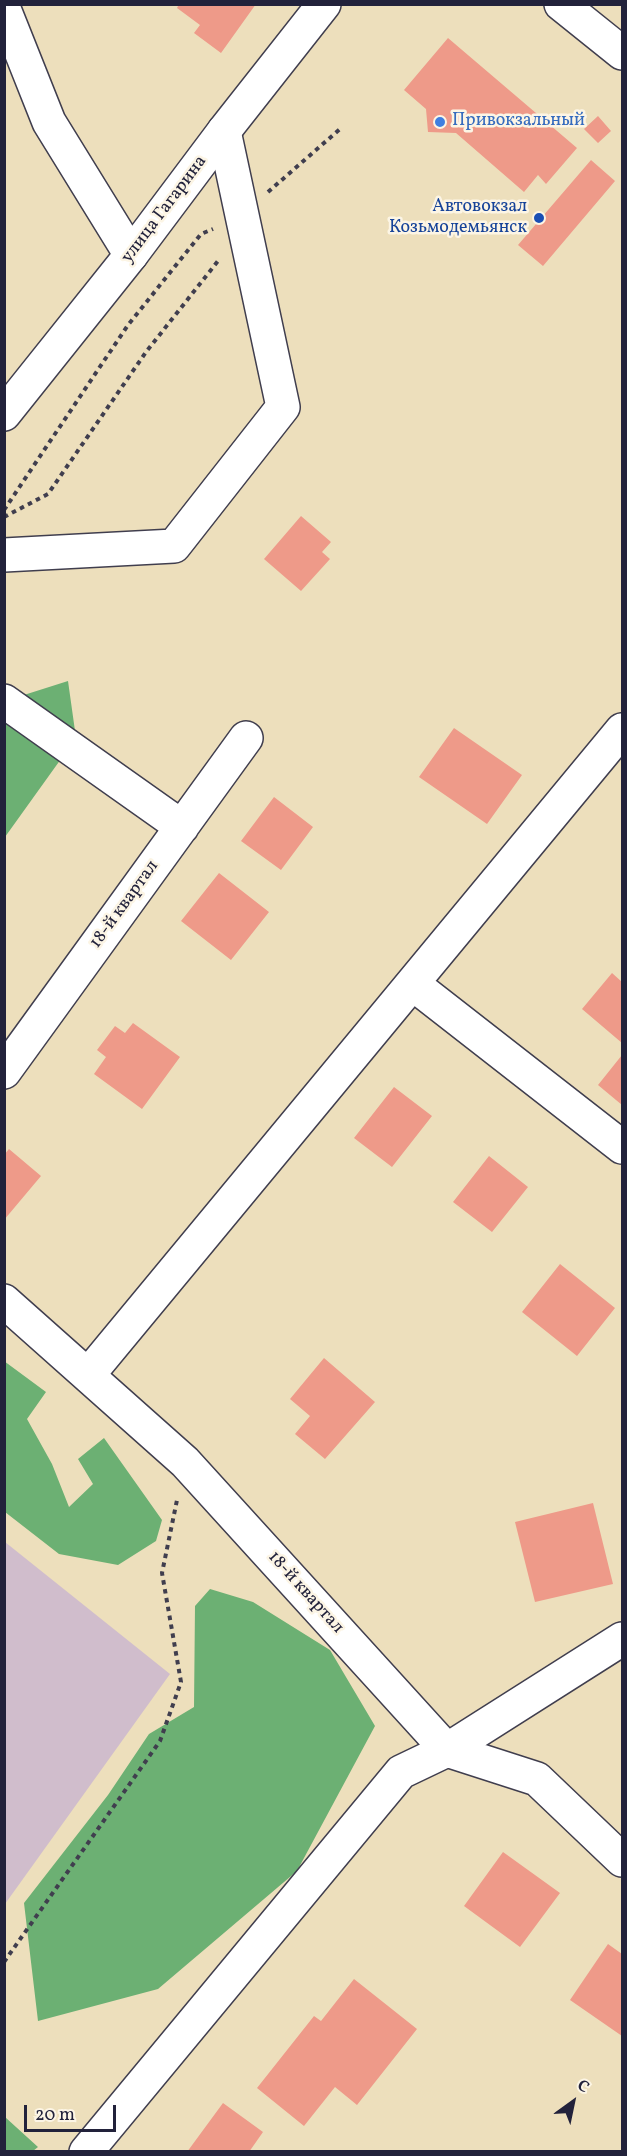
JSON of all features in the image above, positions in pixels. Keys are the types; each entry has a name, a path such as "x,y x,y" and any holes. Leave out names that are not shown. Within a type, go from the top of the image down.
{"street":[{"name":"улица Гагарина","path":"4,414 131,255 224,131 324,4"},
{"path":"561,4 622,53"},
{"path":"4,9 49,122 131,255"},
{"path":"4,555 174,546 283,407 224,131"},
{"path":"4,701 182,827"},
{"path":"88,1376 622,730"},
{"name":"18-й квартал","path":"4,1072 246,738"},
{"path":"413,984 622,1147"},
{"name":"18-й квартал","path":"4,1301 185,1462 447,1750"},
{"path":"86,2151 401,1772 447,1750 622,1639"},
{"path":"447,1750 537,1779 622,1860"}],"path":[{"path":"4,510 128,325 201,234 243,215 340,129"},
{"path":"4,517 48,494 146,352 219,260"},
{"path":"4,1962 160,1741 181,1682 162,1573 185,1462"}],"shaded area":[{"path":"5,1542 170,1674 5,1904"}],"green space":[{"path":"68,681 76,738 5,837 5,701"},
{"path":"4,1361 46,1392 27,1419 52,1464 69,1507 93,1484 78,1459 104,1438 162,1520 156,1541 118,1565 59,1554 5,1512"},
{"path":"210,1589 253,1602 330,1650 375,1726 297,1871 158,1989 38,2021 24,1903 108,1795 149,1734 194,1707 195,1606"},
{"path":"5,2117 38,2147 33,2151 5,2151"}],"building":[{"path":"179,4 256,4 221,53 194,33 200,25 177,8"},
{"path":"448,38 577,148 546,184 538,175 524,192 456,133 428,132 426,109 404,90"},
{"path":"598,116 611,131 598,143 584,129"},
{"path":"591,160 615,181 543,266 518,245"},
{"path":"301,516 331,542 322,552 330,559 301,591 264,559"},
{"path":"454,728 522,775 487,824 419,777"},
{"path":"274,797 313,827 281,870 241,841"},
{"path":"219,873 269,912 231,960 181,921"},
{"path":"612,973 622,982 622,1043 582,1009"},
{"path":"133,1023 180,1057 142,1109 94,1074 106,1057 97,1050 115,1026 125,1033"},
{"path":"622,1055 622,1105 598,1085"},
{"path":"394,1087 432,1116 392,1167 354,1138"},
{"path":"9,1149 41,1176 4,1220 4,1155"},
{"path":"489,1156 528,1187 492,1232 453,1202"},
{"path":"560,1264 615,1308 577,1356 522,1312"},
{"path":"324,1358 375,1402 325,1459 295,1434 310,1416 290,1399"},
{"path":"593,1503 613,1584 535,1602 515,1522"},
{"path":"503,1852 560,1893 520,1947 464,1906"},
{"path":"608,1944 622,1954 622,2036 570,2000"},
{"path":"354,1979 417,2029 357,2105 335,2087 304,2126 257,2088 314,2016 321,2021"},
{"path":"223,2103 263,2132 249,2152 187,2152"}],"place":[{"name":"Привокзальный","path":"440,122"},
{"name":"Автовокзал Козьмодемьянск","path":"539,218"}]}
